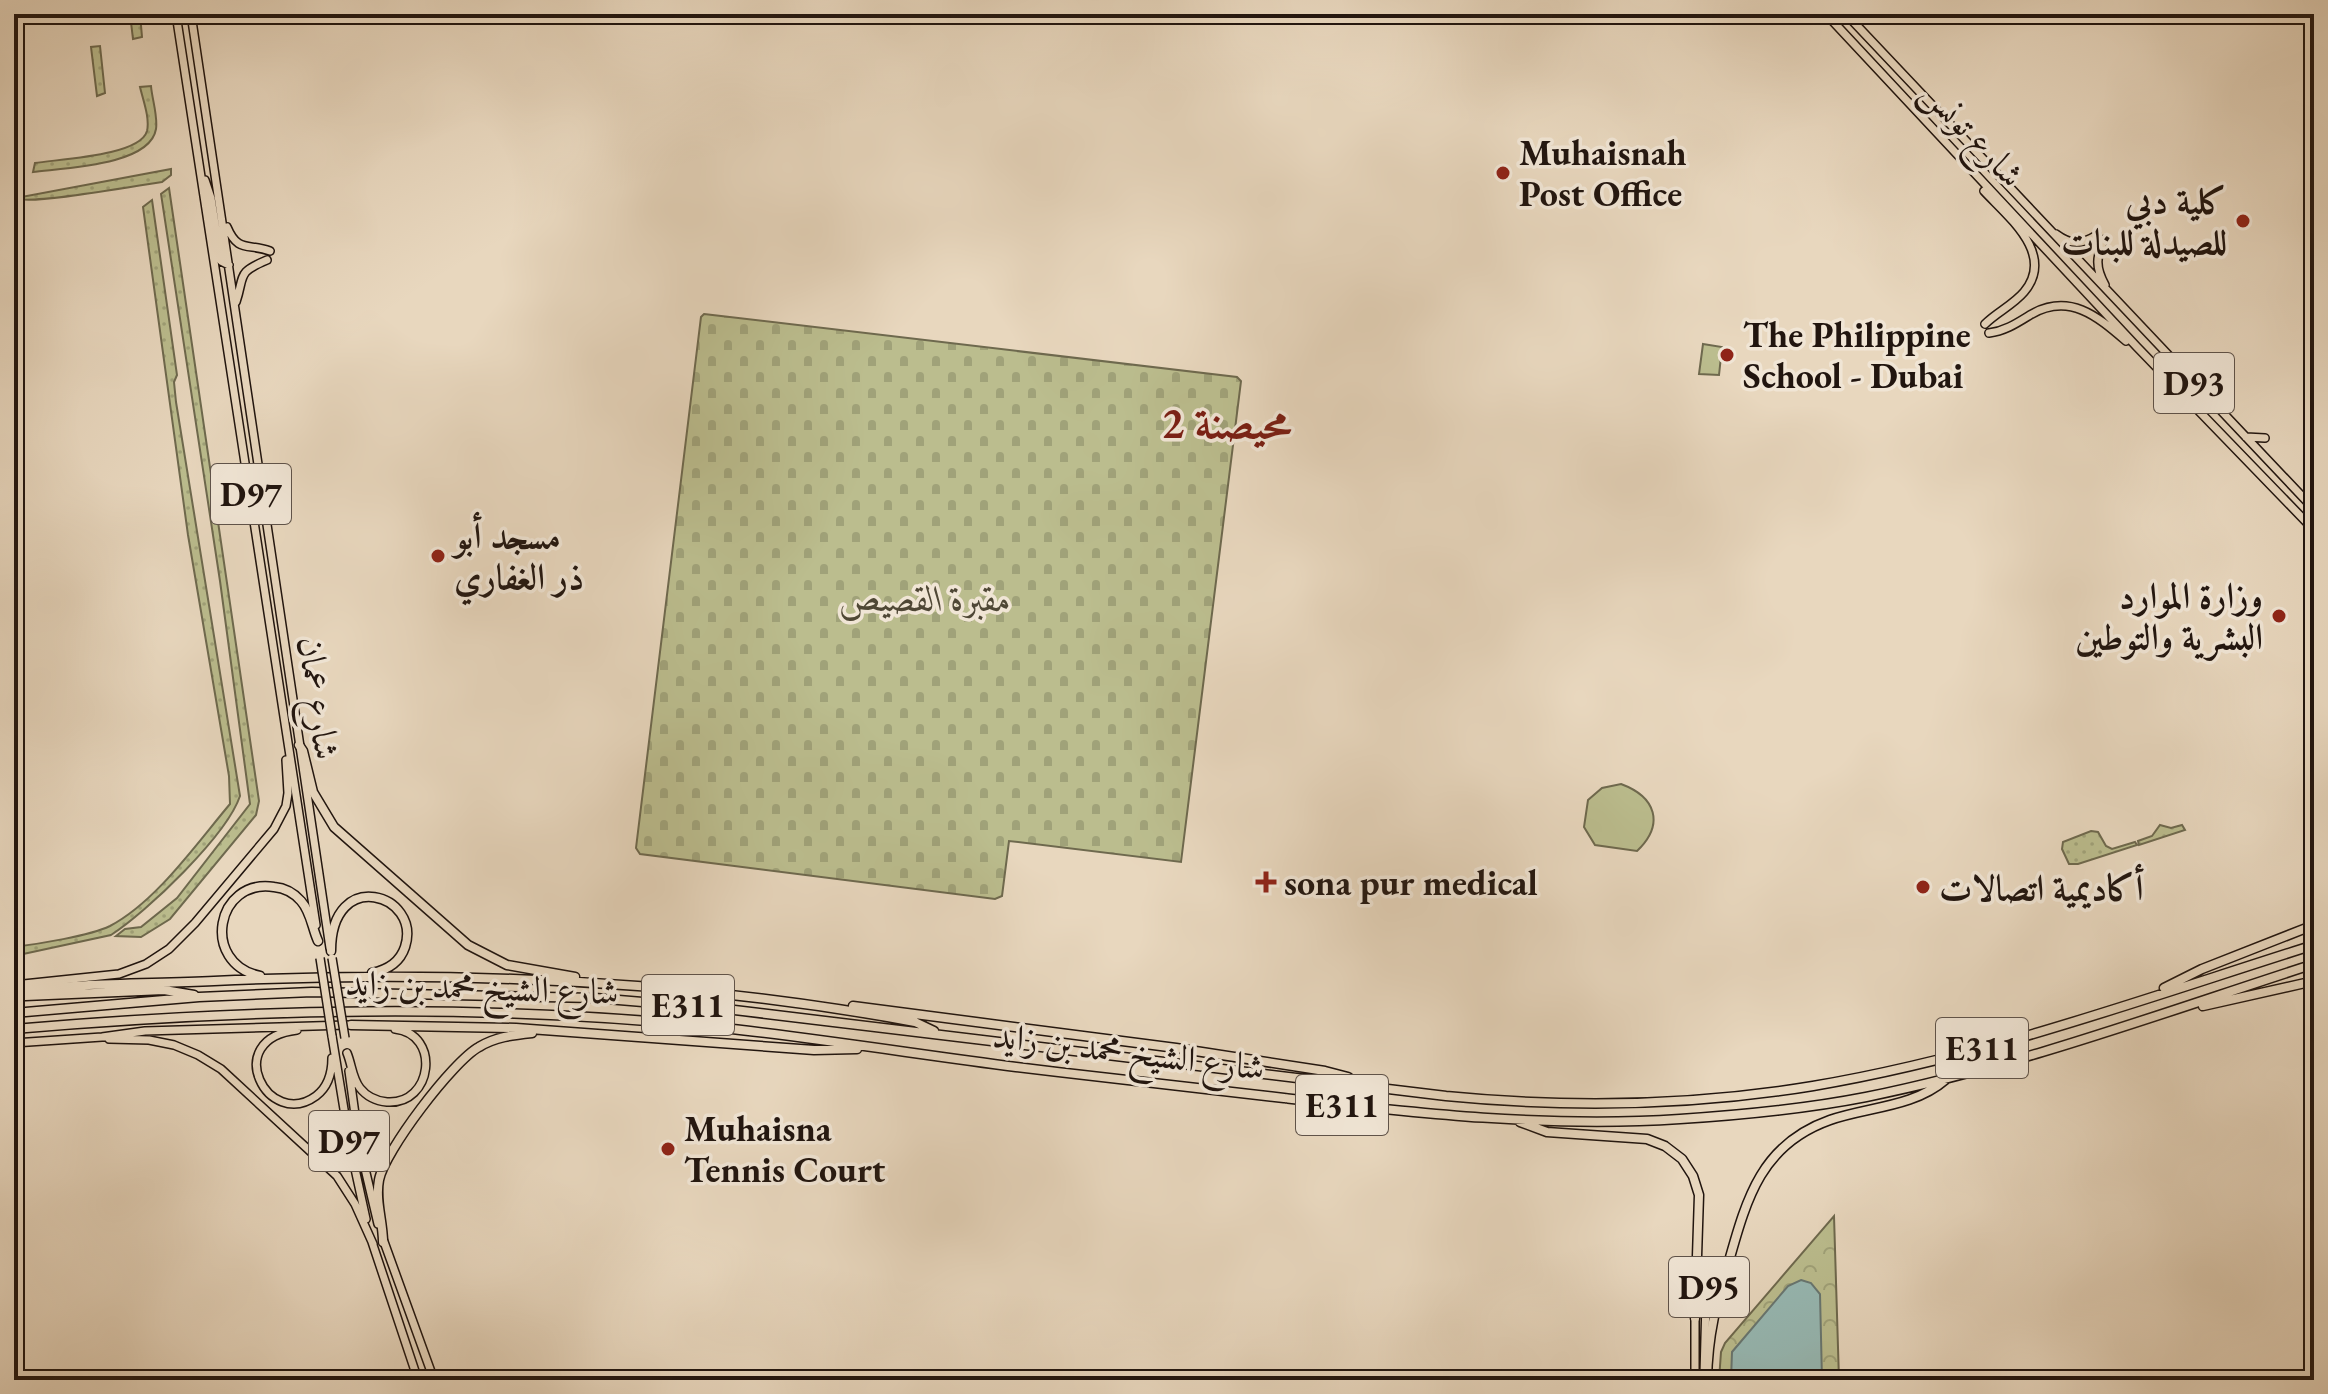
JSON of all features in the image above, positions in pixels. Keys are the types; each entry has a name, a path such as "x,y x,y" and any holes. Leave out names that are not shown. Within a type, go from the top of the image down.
{"highway":[{"path":"299,745 313,792 334,827 468,945 493,960 521,969 611,982 858,1006 1176,1048 1333,1072 1348,1077 1359,1086"},
{"path":"285,978 248,972 229,957 222,942 222,923 231,903 239,895 259,886 284,889 306,907 318,941"},
{"path":"332,954 334,922 344,906 370,896 395,907 407,931 404,950 384,970 357,976"},
{"path":"2150,996 2202,969 2314,925"},
{"name":"شارع الشيخ محمد بن زايد","path":"14,1013 199,997 363,991 581,997 726,1009 1476,1099 1569,1104 1662,1102 1811,1086 1940,1059 2067,1023 2314,945"},
{"name":"شارع الشيخ محمد بن زايد","path":"14,1029 191,1016 354,1009 586,1016 716,1027 1014,1067 1400,1112 1520,1122 1640,1121 1816,1105 1947,1078 2038,1054 2314,964"},
{"path":"14,991 83,985 357,976 611,982"},
{"path":"2182,1008 2236,1000 2314,981"},
{"path":"14,991 171,990 199,997"},
{"path":"791,1001 915,1022 938,1034"},
{"path":"351,1025 471,1026 814,1050 873,1047"},
{"path":"383,1242 378,1190 385,1162 456,1065 473,1050 492,1040 551,1032"},
{"path":"1705,1380 1713,1316 1746,1201 1768,1163 1785,1145 1816,1125 1918,1096 1934,1089 1947,1078"},
{"path":"1520,1122 1547,1132 1647,1139 1665,1146 1682,1159 1693,1176 1699,1195 1695,1318"}],"main road":[{"name":"شارع عمان","path":"176,14 350,1146 373,1244 418,1380"},
{"name":"شارع عمان","path":"191,14 359,1143 383,1242 434,1380"},
{"name":"شارع تونس","path":"1826,14 2137,347 2314,530"},
{"name":"شارع تونس","path":"1846,14 2314,509"},
{"path":"1967,166 1981,187 2026,237 2034,259 2033,276 2026,290 1985,324"},
{"path":"200,171 211,198 221,261 229,265"},
{"path":"222,217 238,244 270,251"},
{"path":"2044,225 2071,243 2101,237 2097,269 2112,297"},
{"path":"235,304 242,276 249,268 267,260"},
{"path":"1989,333 2005,330 2046,307 2062,306 2097,316 2137,347"},
{"path":"2246,437 2265,438"},
{"path":"14,991 119,974 146,964 180,939 281,818 288,793 285,722"},
{"path":"311,1025 275,1035 262,1047 256,1064 257,1073 263,1088 275,1099 298,1103 319,1093 330,1075 332,1038"},
{"path":"14,1043 145,1031 351,1025 400,1029 409,1033 424,1050 426,1074 419,1088 407,1098 383,1102 368,1096 361,1089 347,1053"},
{"path":"102,1037 174,1045 221,1069 337,1176 351,1197 373,1244"},
{"name":"D95","path":"1695,1380 1695,1318 1701,1266 1711,1262 1716,1272 1705,1309 1705,1380"}],"green space":[{"path":"130,14 140,14 142,37 133,39"},
{"path":"100,46 105,93 97,96 91,47"},
{"path":"151,86 156,129 150,141 138,151 103,163 33,172 35,163 115,151 141,139 147,131 148,120 140,87"},
{"path":"171,169 171,175 162,182 61,197 16,198"},
{"path":"169,188 259,801 256,815 170,919 141,937 116,936 125,929 141,927 177,898 250,804 220,581 161,194"},
{"path":"152,200 177,375 174,382 176,402 240,796 219,831 184,872 145,909 111,935 14,956 14,947 90,933 110,926 127,915 175,871 230,804 229,776 188,535 143,207"},
{"name":"مقبرة القصيص","path":"704,314 1237,377 1241,381 1181,862 1009,841 1002,896 995,899 640,854 636,848 701,317"},
{"path":"1703,344 1722,347 1719,375 1699,374"},
{"path":"1621,784 1642,796 1653,812 1651,831 1637,851 1595,845 1584,827 1588,800 1602,788"},
{"path":"2160,825 2171,828 2182,825 2185,830 2139,845 2138,841 2152,836"},
{"path":"2091,831 2098,832 2106,846 2112,849 2135,842 2137,845 2078,864 2069,864 2062,849 2063,842"},
{"path":"1834,1216 1839,1380 1719,1380 1721,1352 1725,1343"}],"water":[{"path":"1801,1280 1811,1283 1820,1294 1822,1380 1731,1380 1732,1352 1788,1286"}],"place":[{"name":"Muhaisnah Post Office","path":"1503,173"},
{"name":"كلية دبي للصيدلة للبنات","path":"2243,221"},
{"name":"The Philippine School - Dubai","path":"1727,355"},
{"name":"مسجد أبو ذر الغفاري","path":"438,556"},
{"name":"وزارة الموارد البشرية والتوطين","path":"2279,616"},
{"name":"sona pur medical","path":"1266,882"},
{"name":"أكاديمية اتصالات","path":"1923,887"},
{"name":"Muhaisna Tennis Court","path":"668,1149"}],"district":[{"name":"محيصنة 2","path":"1226,422"}]}
